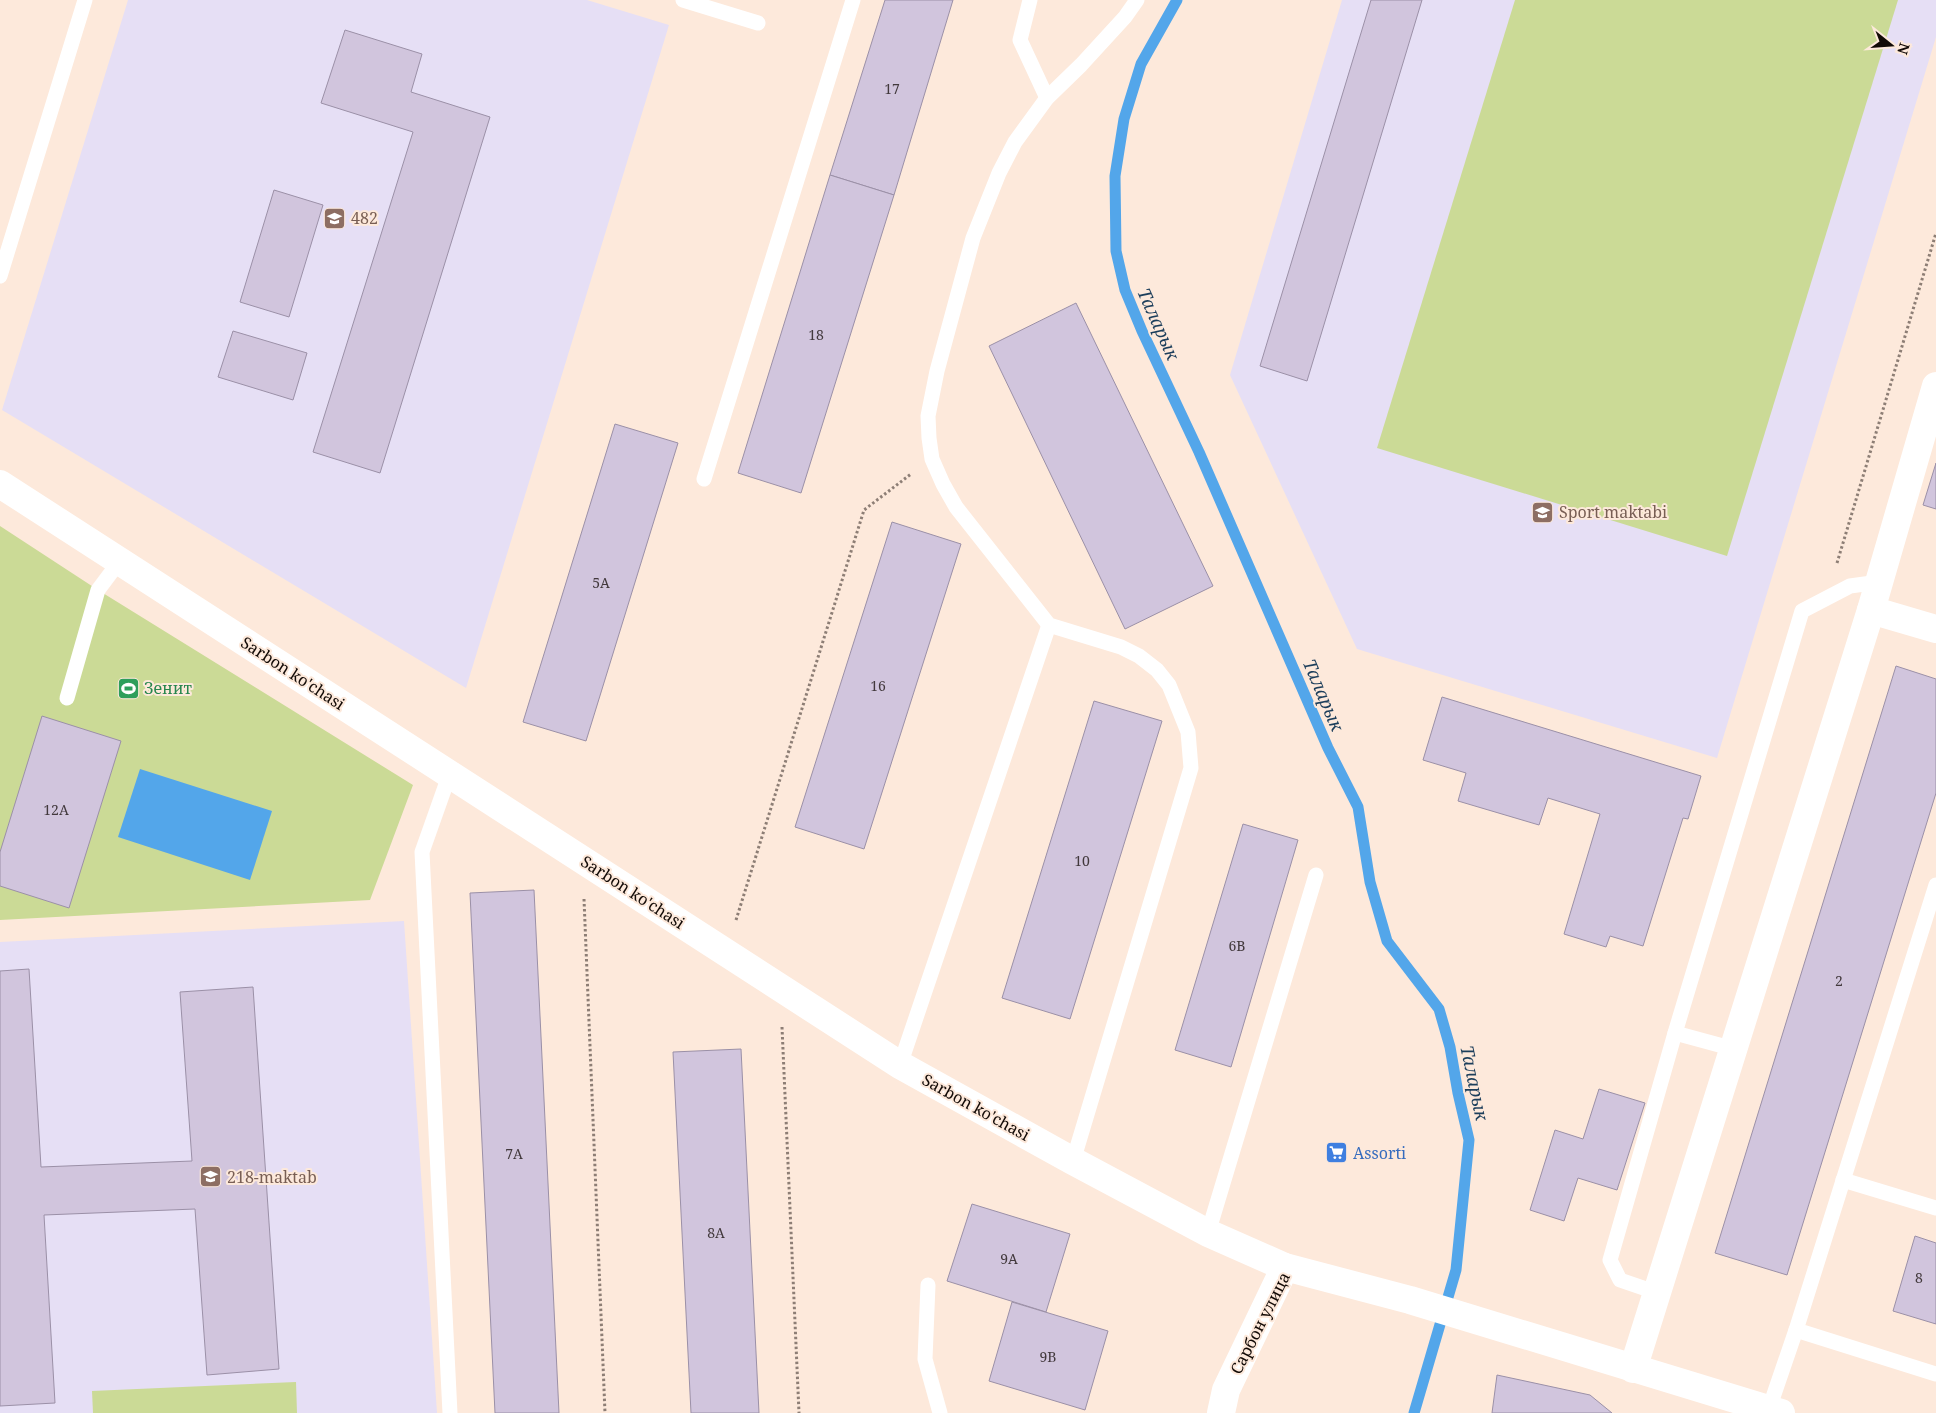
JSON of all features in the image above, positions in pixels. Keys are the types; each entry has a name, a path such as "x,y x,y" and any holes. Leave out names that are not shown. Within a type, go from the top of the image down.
{"street":[{"path":"1633,1369 1871,610 1936,386"},
{"name":"Sarbon ko'chasi","path":"0,484 900,1065 1208,1233 1285,1267"},
{"path":"1871,610 1936,629"},
{"name":"Сарбон улица","path":"1221,1413 1226,1390 1285,1267 1410,1300 1775,1411"}],"lane":[{"path":"0,276 85,0"},
{"path":"683,0 758,23"},
{"path":"704,479 853,0"},
{"path":"1030,0 1020,40 1047,98"},
{"path":"1073,1161 1191,768 1188,732 1169,685 1157,670 1139,656 1121,647 1049,626 956,507 932,459 928,416 937,371 973,238 999,173 1015,142 1047,98 1100,45 1125,17 1137,0"},
{"path":"67,698 98,590 120,562"},
{"path":"1658,1293 1620,1280 1610,1260 1675,1033 1802,611 1827,596 1850,586 1879,582"},
{"path":"900,1065 1049,626"},
{"path":"450,774 422,852 450,1413"},
{"path":"1208,1233 1316,875"},
{"path":"1775,1411 1796,1330 1936,885"},
{"path":"1675,1033 1734,1049"},
{"path":"1843,1180 1936,1208"},
{"path":"928,1285 925,1360 940,1413"},
{"path":"1796,1330 1936,1374"}],"path":[{"path":"1827,596 1936,233"},
{"path":"726,953 864,510 932,459"},
{"path":"582,858 605,1413"},
{"path":"780,989 799,1413"}],"shaded area":[{"name":"482","path":"128,0 587,0 669,25 466,688 2,410"},
{"name":"Sport maktabi","path":"1342,0 1936,0 1936,37 1717,758 1357,649 1230,375"},
{"name":"218-maktab","path":"404,921 437,1413 0,1413 0,942"}],"green space":[{"path":"1515,0 1898,0 1727,556 1377,448"},
{"name":"Зенит","path":"0,526 98,590 413,785 370,900 0,920"},
{"path":"296,1382 297,1413 93,1413 92,1391"}],"water":[{"path":"140,769 272,811 250,880 118,837"}],"building":[{"path":"885,0 953,0 894,195 830,175"},
{"path":"1371,0 1422,0 1307,381 1260,366"},
{"path":"345,30 422,54 411,92 490,117 380,473 313,452 413,132 321,103"},
{"path":"830,175 894,195 801,493 738,473"},
{"path":"274,190 323,205 289,317 240,302"},
{"path":"1076,303 1213,586 1125,629 989,346"},
{"path":"233,331 307,353 293,400 218,377"},
{"path":"615,424 678,443 586,741 523,722"},
{"path":"1936,463 1936,509 1923,505"},
{"path":"892,522 961,544 864,849 795,827"},
{"path":"1896,666 1936,679 1936,793 1787,1275 1715,1253"},
{"path":"1442,697 1701,776 1688,819 1683,818 1643,946 1610,936 1606,947 1564,934 1600,814 1548,798 1539,825 1458,801 1466,773 1423,760"},
{"path":"1094,701 1162,721 1070,1019 1002,998"},
{"path":"42,716 121,741 69,908 0,886 0,852"},
{"path":"1243,824 1298,840 1231,1067 1175,1050"},
{"path":"534,890 559,1413 495,1413 470,893"},
{"path":"29,969 41,1167 192,1161 180,992 253,987 279,1369 207,1375 195,1209 44,1215 55,1403 0,1406 0,971"},
{"path":"741,1049 759,1413 691,1413 673,1052"},
{"path":"1599,1089 1645,1103 1617,1190 1578,1178 1564,1221 1530,1210 1555,1130 1583,1139"},
{"path":"972,1204 1070,1234 1046,1312 947,1281"},
{"path":"1915,1236 1936,1243 1936,1324 1893,1311"},
{"path":"1012,1302 1108,1331 1085,1410 989,1381"},
{"path":"1497,1375 1590,1395 1612,1413 1492,1413"}],"waterway":[{"name":"Таларык","path":"1177,0 1141,64 1124,119 1115,176 1116,251 1125,290 1142,331 1199,452 1328,748 1358,807 1370,882 1387,941 1439,1009 1450,1047 1469,1140 1456,1270 1414,1413"}],"place":[{"name":"482","path":"335,218"},
{"name":"Sport maktabi","path":"1543,512"},
{"name":"Зенит","path":"128,688"},
{"name":"Assorti","path":"1337,1153"},
{"name":"218-maktab","path":"211,1177"}]}
